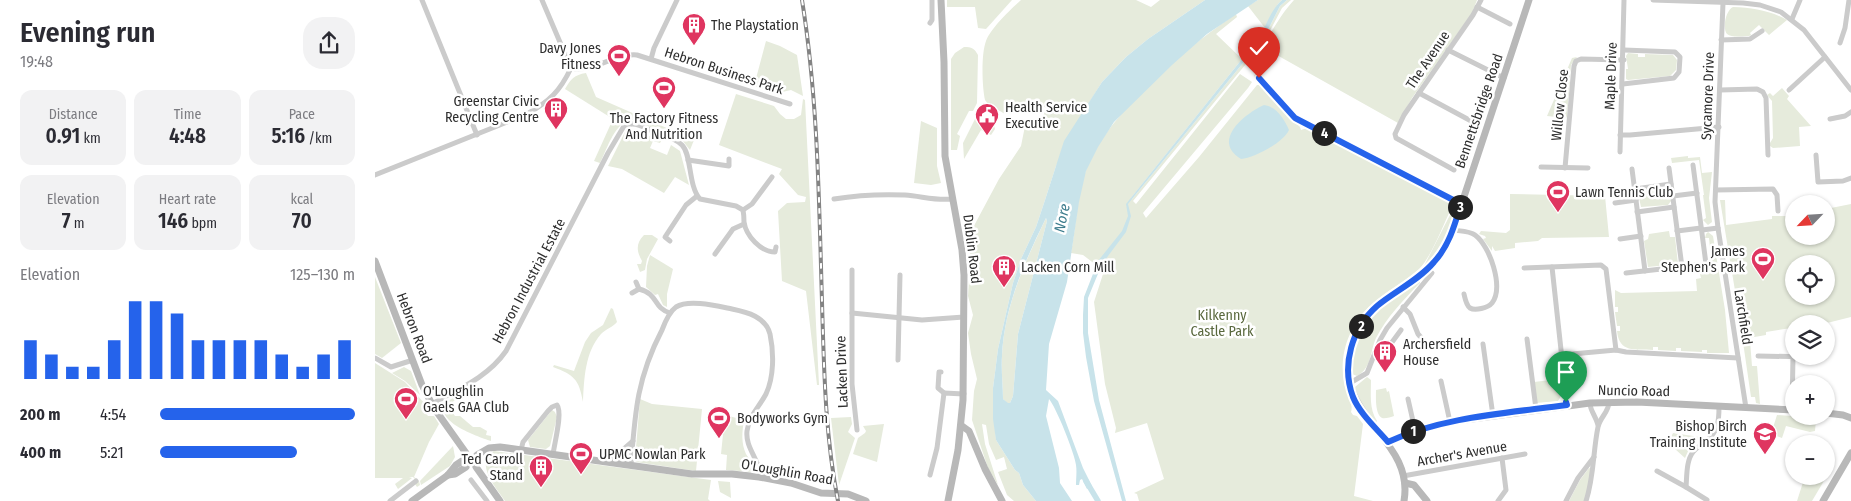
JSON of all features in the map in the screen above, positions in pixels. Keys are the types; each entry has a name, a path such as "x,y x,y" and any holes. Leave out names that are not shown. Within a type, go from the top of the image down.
{"street":[{"path":"422,0 477,135"},
{"path":"375,175 527,114 545,103 563,84 571,68 542,0"},
{"name":"Hebron Business Park","path":"651,59 654,48 677,0"},
{"path":"930,23 932,20 931,0"},
{"name":"Dublin Road","path":"941,0 945,62 945,156 962,250 965,317 964,394 961,426 948,501"},
{"name":"The Avenue","path":"1454,170 1397,138 1395,134 1404,115 1481,0"},
{"name":"Bennettsbridge Road","path":"1404,479 1394,452 1388,442 1360,409 1353,396 1348,368 1350,348 1365,318 1376,307 1425,272 1435,262 1444,248 1453,230 1529,0"},
{"name":"Maple Drive","path":"1620,152 1624,0"},
{"path":"1653,0 1723,3 1743,1 1781,12 1804,30 1851,90"},
{"path":"1792,19 1800,0"},
{"path":"1839,43 1845,28 1849,0"},
{"name":"Sycamore Drive","path":"1716,190 1723,3"},
{"path":"1477,7 1510,24"},
{"path":"1721,40 1750,39 1762,31"},
{"path":"1448,50 1504,78"},
{"path":"1623,84 1674,78 1679,72 1680,64 1680,57 1675,52 1624,50"},
{"name":"Hebron Business Park","path":"571,68 589,68 627,54 637,55 790,104"},
{"path":"1789,90 1825,57"},
{"name":"Willow Close","path":"1565,168 1576,61 1581,59 1623,60"},
{"path":"1257,76 1295,118 1461,204"},
{"path":"1720,90 1757,89 1763,92 1766,98 1768,155"},
{"path":"1419,93 1473,122"},
{"path":"1830,119 1845,116 1851,112"},
{"name":"Hebron Industrial Estate","path":"432,404 483,375 501,357 621,130 629,123 635,123 680,143 686,151 688,160"},
{"path":"1620,135 1719,127"},
{"path":"1816,155 1818,182 1843,181 1851,178"},
{"path":"729,159 729,166 688,160 689,169 700,200 736,206 743,210"},
{"path":"1626,274 1705,264 1693,165"},
{"path":"1541,168 1588,168"},
{"path":"1669,168 1682,267"},
{"path":"1632,169 1645,271"},
{"path":"743,210 752,204 772,177"},
{"path":"1635,189 1671,184"},
{"path":"1716,190 1773,189 1777,195 1779,211"},
{"name":"Larchfield","path":"1716,190 1715,202 1718,228 1746,408"},
{"path":"1673,196 1697,193"},
{"path":"835,199 862,194 908,195 943,200 952,199"},
{"path":"670,241 665,237 686,205 697,196"},
{"path":"1615,203 1636,200"},
{"path":"1637,212 1674,207"},
{"path":"743,210 744,224 759,247 766,251 775,252 776,247"},
{"path":"715,254 733,229 744,224"},
{"path":"1677,231 1718,228"},
{"path":"1453,230 1474,234 1487,250 1494,266 1496,284 1492,303 1487,307 1470,308 1466,304 1464,294"},
{"path":"1620,239 1641,236"},
{"name":"Hebron Road","path":"375,261 432,404 466,453"},
{"path":"1524,268 1604,266 1606,269 1616,350"},
{"path":"1552,267 1567,405"},
{"name":"Lacken Drive","path":"852,270 852,384 857,430"},
{"path":"1350,383 1367,372 1383,333 1432,273"},
{"path":"898,360 900,275"},
{"path":"636,282 639,289 652,294 661,310 670,313"},
{"path":"632,293 639,289"},
{"path":"631,465 638,392 649,355 670,313 677,307 682,305 710,304 746,312 759,318 770,333 772,374 766,393 749,420 747,436 747,444 759,466 759,477"},
{"path":"1403,307 1411,314 1418,334 1430,348"},
{"path":"852,313 923,320 965,317"},
{"path":"1387,349 1401,330"},
{"path":"1383,333 1394,340"},
{"path":"1527,339 1536,409"},
{"path":"1483,344 1493,416"},
{"name":"Larchfield","path":"1561,355 1616,350 1738,358"},
{"path":"1758,356 1785,356"},
{"path":"375,358 391,368 413,360"},
{"path":"941,372 939,372 938,388 944,393 964,394"},
{"path":"1441,381 1450,422"},
{"path":"930,475 937,448 944,393"},
{"path":"1408,399 1415,430"},
{"path":"1598,425 1609,408 1609,402"},
{"name":"Nuncio Road","path":"1388,442 1415,430 1450,422 1589,403 1609,402 1785,410"},
{"path":"1586,501 1591,488 1598,425 1589,403"},
{"path":"521,450 523,442 548,411 557,405 559,417 553,455"},
{"path":"1686,487 1691,455 1694,450 1716,431 1719,422 1719,407"},
{"path":"1847,414 1851,418"},
{"path":"961,426 969,431 985,469 1002,501"},
{"path":"609,462 633,441"},
{"name":"O'Loughlin Road","path":"477,455 494,447 692,474 732,474 759,477 791,483 821,493 849,494 866,501"},
{"path":"412,501 448,475 456,465 464,464 472,468 476,466 479,461 477,455 472,452 466,453 464,464"},
{"path":"1823,501 1851,453"},
{"name":"Archer's Avenue","path":"1404,479 1525,454"},
{"path":"1566,501 1578,478 1595,456"},
{"path":"1498,501 1506,490 1502,458"},
{"path":"476,466 500,501"},
{"path":"1657,471 1707,500"},
{"path":"1404,479 1404,501"},
{"path":"1404,479 1414,485 1427,501"},
{"path":"471,480 487,501"},
{"path":"390,501 416,481"}],"green space":[{"path":"947,0 1012,0 986,29 978,28 975,7 947,7"},
{"path":"1021,0 1136,0 1151,7 1160,0 1205,0 1148,39 1126,57 1102,82 1084,111 1056,166 1036,227 1021,259 1013,283 998,349 993,388 996,440 1015,470 1019,473 1023,485 1036,501 1014,501 1007,495 998,472 1007,469 1004,457 996,460 989,444 986,425 982,424 985,444 998,485 988,468 972,420 974,391 977,379 968,333 973,315 968,296 969,279 972,269 968,237 999,179 1021,146 1025,126 1036,127 1046,108 1032,101 1027,106 1005,114 988,104 985,100 983,54 986,41 996,25"},
{"path":"1258,0 1282,0 1265,28 1248,6"},
{"name":"Kilkenny Castle Park","path":"1287,0 1291,0 1282,8 1264,42 1133,201 1136,204 1240,74 1252,82 1143,213 1146,218 1199,157 1257,85 1262,85 1301,130 1310,127 1451,202 1452,206 1436,242 1423,264 1410,277 1380,297 1363,313 1350,334 1344,352 1343,377 1351,401 1351,412 1363,424 1354,496 1373,501 1139,501 1137,494 1134,493 1164,479 1147,423 1115,433 1116,428 1105,384 1094,302 1104,271 1083,255 1071,253 1083,180 1097,148 1112,126 1150,83 1194,45 1236,14 1237,17 1216,34 1242,59 1132,199 1265,36 1280,6"},
{"path":"1294,0 1477,0 1472,13 1412,98 1398,123 1275,54 1266,66 1254,57"},
{"path":"1733,7 1761,10 1787,20 1769,35 1759,25 1749,36 1732,36 1727,34 1725,24 1728,12"},
{"path":"766,41 797,55 803,96 791,90 778,93 754,86"},
{"path":"964,47 973,48 978,55 977,103 973,111 969,111 957,134 960,136 957,150 951,150 951,59 955,53"},
{"path":"1628,53 1638,54 1638,57 1645,57 1645,54 1673,55 1677,60 1676,70 1670,76 1628,80 1626,79 1626,69 1628,69 1626,56"},
{"path":"1577,57 1571,65 1566,118 1547,116 1572,58"},
{"path":"586,73 596,97 694,140 690,150 682,140 633,120 627,121 617,129 600,163 594,161 613,119 565,89 573,78"},
{"path":"1782,88 1789,96 1787,99 1811,126 1799,127 1800,146 1773,148 1770,146 1773,138 1772,101 1767,95 1770,93 1773,96"},
{"path":"736,94 774,106 786,119 794,119 801,115 803,99 805,100 819,385 817,385 806,291 782,281 778,211 787,203 805,202 806,197 798,195 779,174 782,169 719,145"},
{"path":"978,113 993,122 995,129 991,135 981,130 964,159 963,143"},
{"path":"921,121 937,128 937,166 941,183 931,185 914,183"},
{"path":"633,129 661,141 660,143 653,141 650,148 667,155 671,145 680,151 689,185 675,177 664,193 622,169 608,166 625,132"},
{"path":"1688,156 1688,158 1700,157 1702,173 1712,172 1709,198 1712,222 1708,225 1703,220 1706,218 1699,160 1672,163 1671,158"},
{"path":"1666,187 1669,190 1671,201 1668,205 1641,207 1638,193"},
{"name":"Lawn Tennis Club","path":"1510,194 1605,196 1609,237 1542,238 1538,241 1515,243 1515,248 1495,251 1492,246 1492,251 1483,239 1486,238 1485,236 1479,234 1481,231 1506,233 1510,230"},
{"name":"James Stephen's Park","path":"1720,200 1725,200 1726,225 1772,219 1772,216 1785,216 1785,245 1835,245 1835,207 1851,204 1851,317 1835,321 1835,315 1785,315 1785,329 1766,332 1766,335 1743,339"},
{"path":"1455,205 1456,208 1444,239 1424,266"},
{"path":"1046,218 1047,221 1018,334 1013,396 1010,403 1007,403 1003,399 1002,356 1007,320 1023,268"},
{"path":"1669,231 1670,237 1675,237 1678,264 1648,267 1644,241 1648,239 1649,234"},
{"path":"1708,232 1713,236 1725,310 1729,353 1707,353 1707,350 1702,350 1702,352 1681,351 1681,348 1676,348 1676,351 1658,350 1658,347 1653,347 1653,350 1634,349 1621,343 1617,331 1620,331 1620,326 1617,326 1615,312 1618,312 1618,307 1615,307 1615,290 1621,293 1697,291 1696,279 1701,278 1700,274 1708,274 1708,269 1712,268 1709,238 1705,238"},
{"path":"644,235 652,235 658,239 647,259 645,270 640,272 637,264 641,264 642,261 638,245"},
{"path":"650,255 673,269 667,294 667,307 663,305 658,294 655,295 646,287 647,266"},
{"path":"375,277 401,343 382,358 375,354"},
{"path":"1420,279 1420,283 1380,330 1365,369 1357,376 1352,374 1353,356 1357,340 1363,328 1381,307"},
{"path":"611,308 617,322 601,334 592,349 585,375 583,402 580,388 574,379 553,367 554,365 574,371 585,342 591,333 603,325"},
{"path":"1750,341 1752,366 1757,366 1760,404 1756,403 1755,397 1751,397 1743,342"},
{"name":"O'Loughlin Gaels GAA Club","path":"375,363 405,382 426,405 424,411 428,416 434,416 439,424 414,477 419,481 420,485 417,487 415,484 417,481 413,477 409,477 412,478 398,489 395,484 403,478 375,478"},
{"path":"404,367 411,371 420,395 405,381 392,373"},
{"path":"1367,377 1371,380 1372,406 1376,423 1360,402 1355,387"},
{"path":"1559,379 1561,396 1558,401 1536,403 1534,382"},
{"path":"1386,388 1387,392 1389,391 1394,416 1382,418 1377,409 1376,390"},
{"path":"469,389 450,404 449,408 455,416 460,416 473,427 480,427 487,431 486,435 491,436 491,441 458,427 445,415 446,402"},
{"path":"640,399 652,404 702,409 696,471 636,462"},
{"path":"552,410 557,417 550,446 546,449 530,447 528,440"},
{"path":"725,415 744,420 743,446 753,465 753,472 726,470 727,455 721,454"},
{"path":"1777,415 1785,416 1785,425 1816,425 1815,431 1810,432 1786,426 1782,438 1771,434"},
{"path":"851,417 852,424 848,432 855,438 839,485 831,418"},
{"path":"884,424 877,462 853,454 858,438 866,431 863,426"},
{"path":"1673,433 1700,437 1689,449 1685,458 1675,449 1666,447"},
{"path":"453,446 455,457 450,466 421,485 420,481"},
{"name":"UPMC Nowlan Park","path":"494,451 711,480 708,499 710,501 505,501 491,480 486,468 487,456"},
{"path":"1589,468 1592,469 1585,501 1569,501 1580,480"},
{"path":"718,481 730,482 731,498 720,492"},
{"path":"1802,485 1822,485 1812,501 1797,501"}],"water":[{"name":"Nore","path":"1205,0 1258,0 1207,34 1172,65 1114,122 1086,171 1079,202 1067,282 1049,344 1046,390 1058,401 1083,468 1092,486 1087,489 1082,479 1079,485 1076,485 1075,459 1060,420 1049,399 1046,416 1059,468 1060,483 1072,501 1036,501 1023,485 1019,473 1015,470 996,440 993,419 993,388 998,349 1013,283 1021,259 1036,227 1064,141 1102,82 1126,57 1148,39","holes":["1046,218 1047,221 1018,334 1013,396 1010,403 1008,403 1003,399 1002,367 1007,320 1023,268"]},
{"path":"1282,0 1287,0 1280,6 1265,36 1128,204 1131,216 1126,232 1102,264 1088,298 1088,333 1099,400 1126,501 1122,501 1094,401 1083,333 1084,297 1098,261 1122,231 1128,216 1126,204 1262,34 1268,20"},
{"path":"1264,105 1276,111 1289,130 1275,145 1253,156 1241,159 1233,152 1229,144 1230,136 1240,121"}],"waterway":[{"path":"1086,481 1098,501"}],"railway":[{"path":"802,0 815,112 826,402 830,451 838,501"}],"place":[{"name":"The Playstation","path":"694,46"},
{"name":"Davy Jones Fitness","path":"619,77"},
{"name":"The Factory Fitness And Nutrition","path":"664,109"},
{"name":"Greenstar Civic Recycling Centre","path":"556,130"},
{"name":"Health Service Executive","path":"987,136"},
{"name":"Lawn Tennis Club","path":"1558,213"},
{"name":"James Stephen's Park","path":"1763,280"},
{"name":"Lacken Corn Mill","path":"1004,288"},
{"name":"Archersfield House","path":"1385,373"},
{"name":"O'Loughlin Gaels GAA Club","path":"406,420"},
{"name":"Bodyworks Gym","path":"719,439"},
{"name":"Bishop Birch Training Institute","path":"1765,455"},
{"name":"UPMC Nowlan Park","path":"581,475"},
{"name":"Ted Carroll Stand","path":"541,488"}],"route":[{"path":"1259,78 1295,118 1461,204 1453,230 1435,262 1425,272 1376,307 1365,318 1350,348 1348,368 1353,396 1360,409 1388,442 1425,427 1567,405 1566,402"}]}
